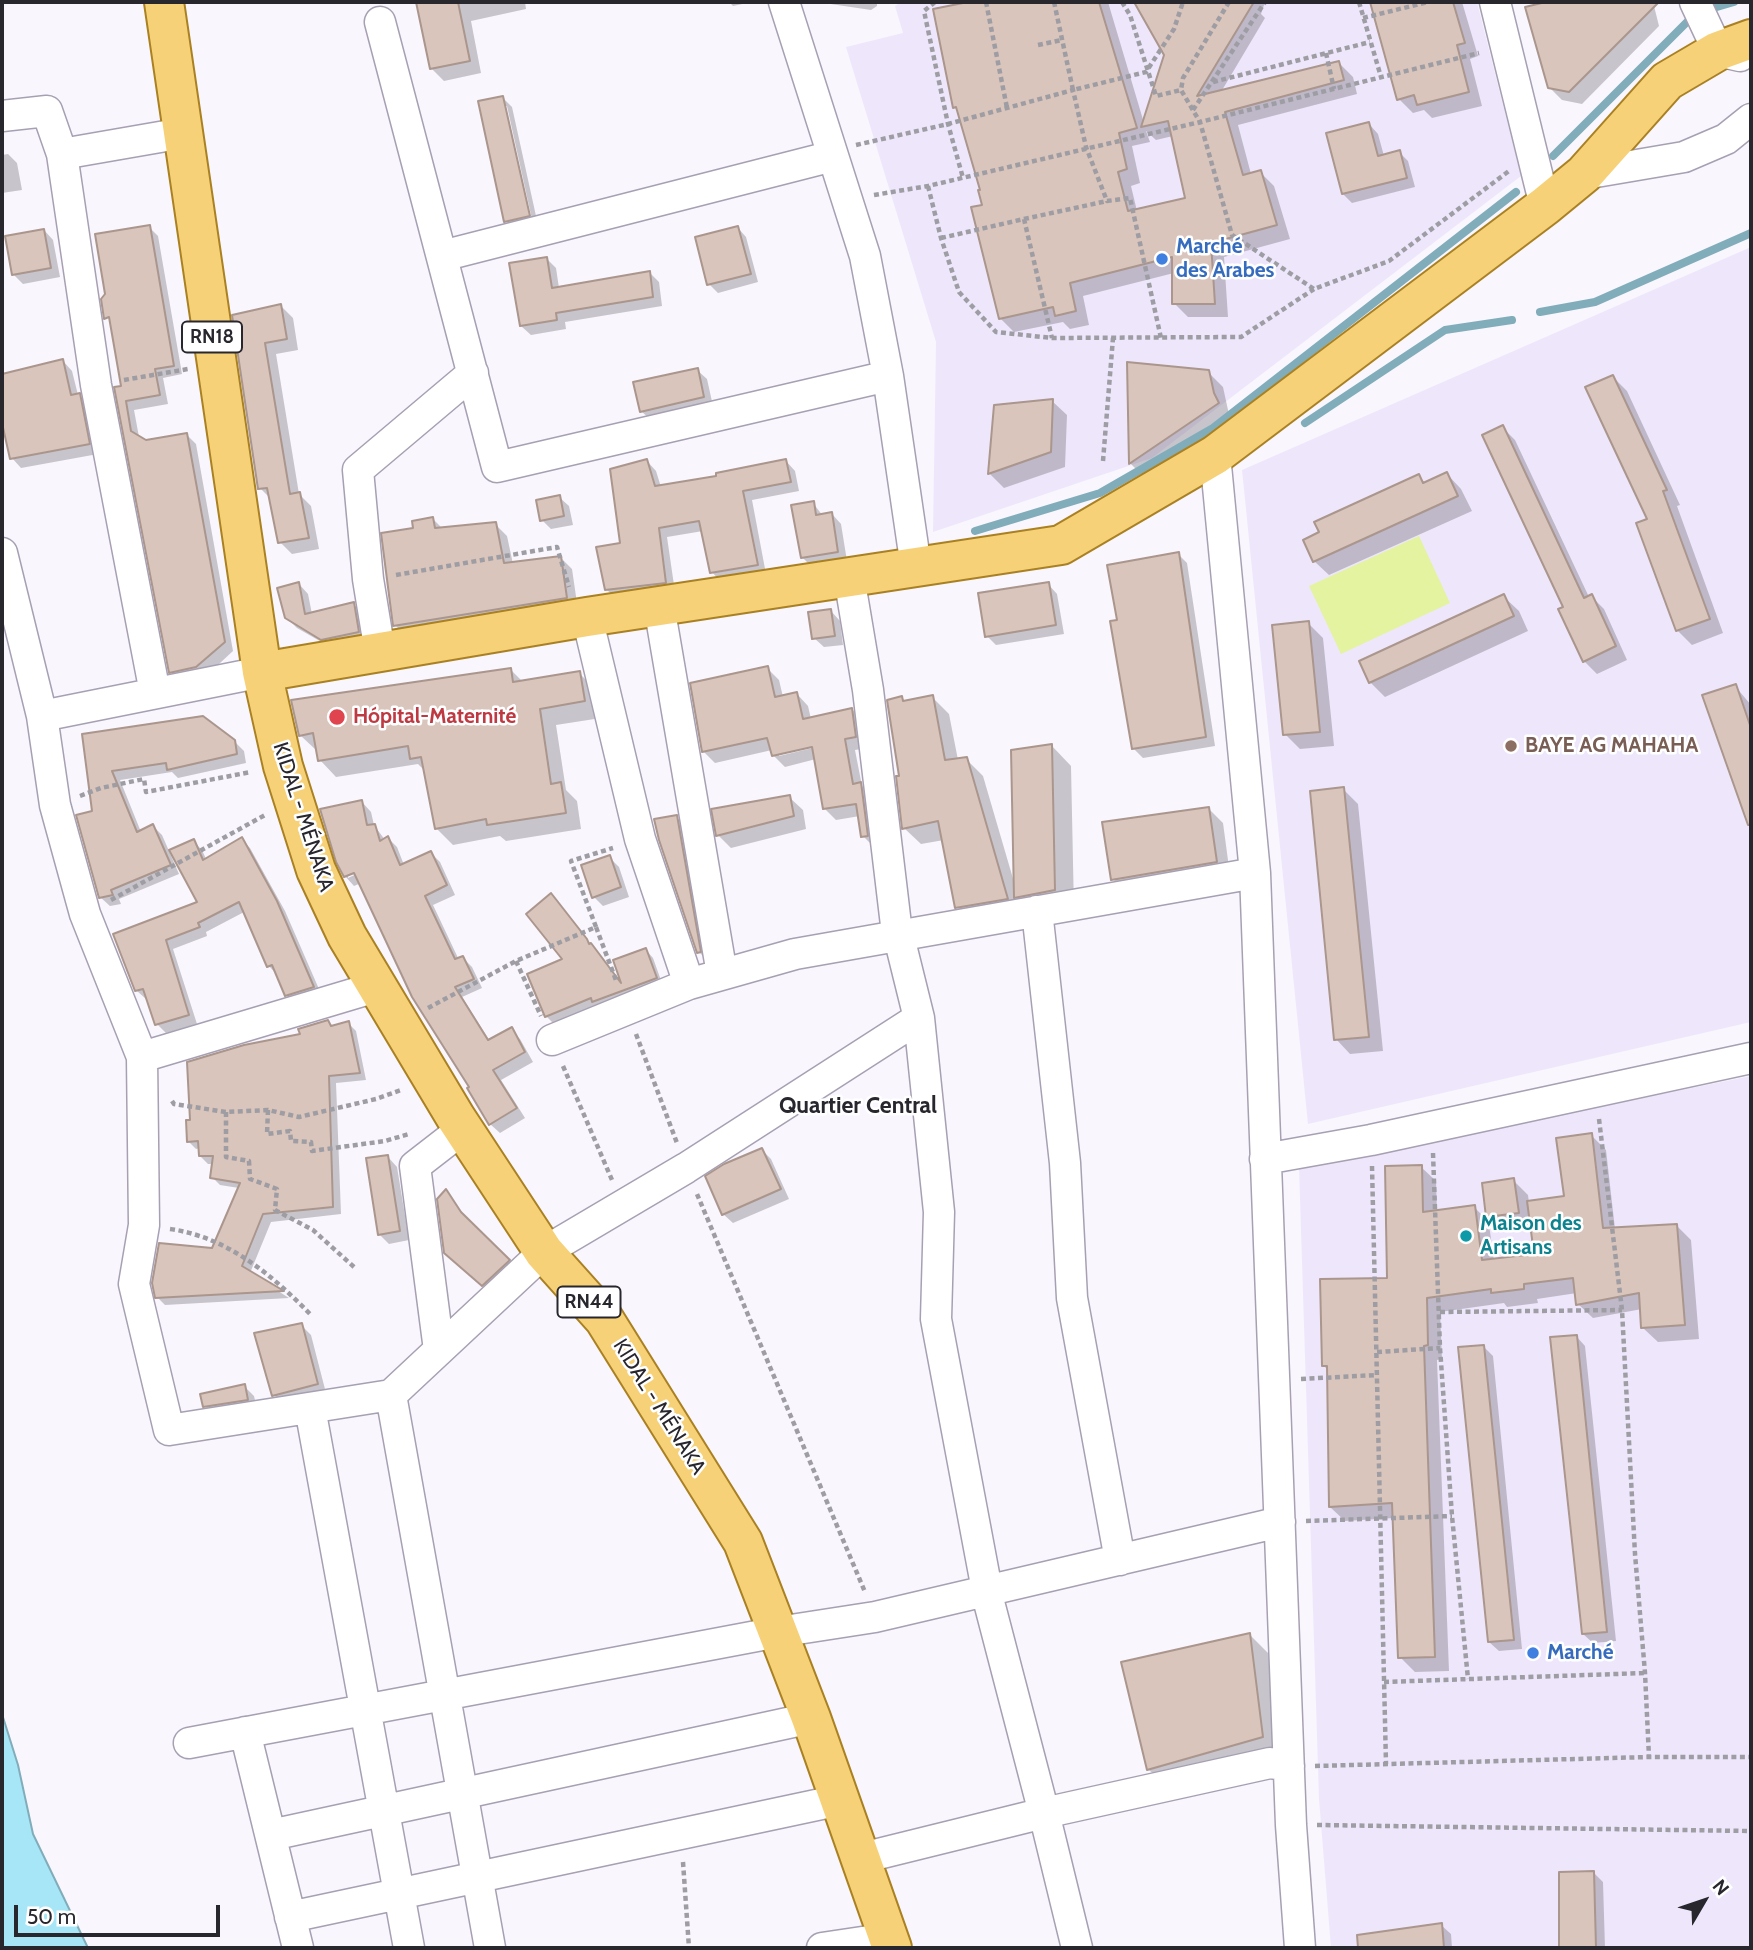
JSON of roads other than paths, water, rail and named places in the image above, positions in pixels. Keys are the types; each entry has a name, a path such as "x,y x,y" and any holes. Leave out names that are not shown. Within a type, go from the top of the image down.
{"main road":[{"name":"RN18","path":"164,2 262,673"},
{"path":"262,673 583,618 1061,545 1214,455 1584,174 1667,81 1740,49"},
{"name":"KIDAL - MÉNAKA","path":"262,673 288,782 316,870 347,936 433,1080 544,1252 604,1319 743,1542 811,1718 891,1943"}],"street":[{"path":"783,2 865,256 888,376 916,567"},
{"path":"1495,2 1545,206"},
{"path":"1695,2 1740,49"},
{"path":"380,22 497,467 888,376"},
{"path":"2,116 47,111 62,154 96,385 155,693"},
{"path":"1584,174 1684,157 1726,139 1751,119"},
{"path":"62,154 183,133"},
{"path":"442,256 832,154"},
{"path":"380,652 368,579 358,470 472,373"},
{"path":"1214,455 1255,873 1291,1825 1300,1948"},
{"path":"2,553 42,716 55,805 85,914 142,1057 144,1225 134,1284 169,1430 391,1395 544,1252 687,1168 919,1018"},
{"path":"849,577 868,690 899,934 919,1018 939,1212 936,1319 990,1606 1077,1948"},
{"path":"659,606 722,974"},
{"path":"583,618 640,839 689,984"},
{"path":"42,716 262,673"},
{"path":"552,1040 689,984 795,954 1255,873"},
{"path":"1037,911 1065,1163 1072,1298 1120,1560"},
{"path":"142,1057 376,987"},
{"path":"1265,1159 1371,1140 1751,1058"},
{"path":"439,1350 415,1166 460,1123"},
{"path":"391,1395 490,1948"},
{"path":"310,1408 409,1948"},
{"path":"189,1743 778,1632 875,1617 1280,1522"},
{"path":"271,1835 811,1718"},
{"path":"245,1732 298,1948"},
{"path":"862,1858 1044,1813 1270,1763 1289,1766"},
{"path":"290,1917 840,1800"},
{"path":"822,1948 891,1943"}],"water":[{"path":"2,1714 18,1765 33,1834 88,1948 2,1948"}],"waterway":[{"path":"1710,9 1734,2"},
{"path":"1553,156 1688,21"},
{"path":"975,531 1100,493 1213,428 1516,192"},
{"path":"1540,312 1595,302 1751,233"},
{"path":"1305,423 1445,330 1512,320"}],"place":[{"name":"Marché des Arabes","path":"1162,259"},
{"name":"Hópital-Maternité","path":"337,717"},
{"name":"BAYE AG MAHAHA","path":"1511,746"},
{"name":"Maison des Artisans","path":"1466,1236"},
{"name":"Marché","path":"1533,1653"}],"district":[{"name":"Quartier Central","path":"858,1106"}]}
